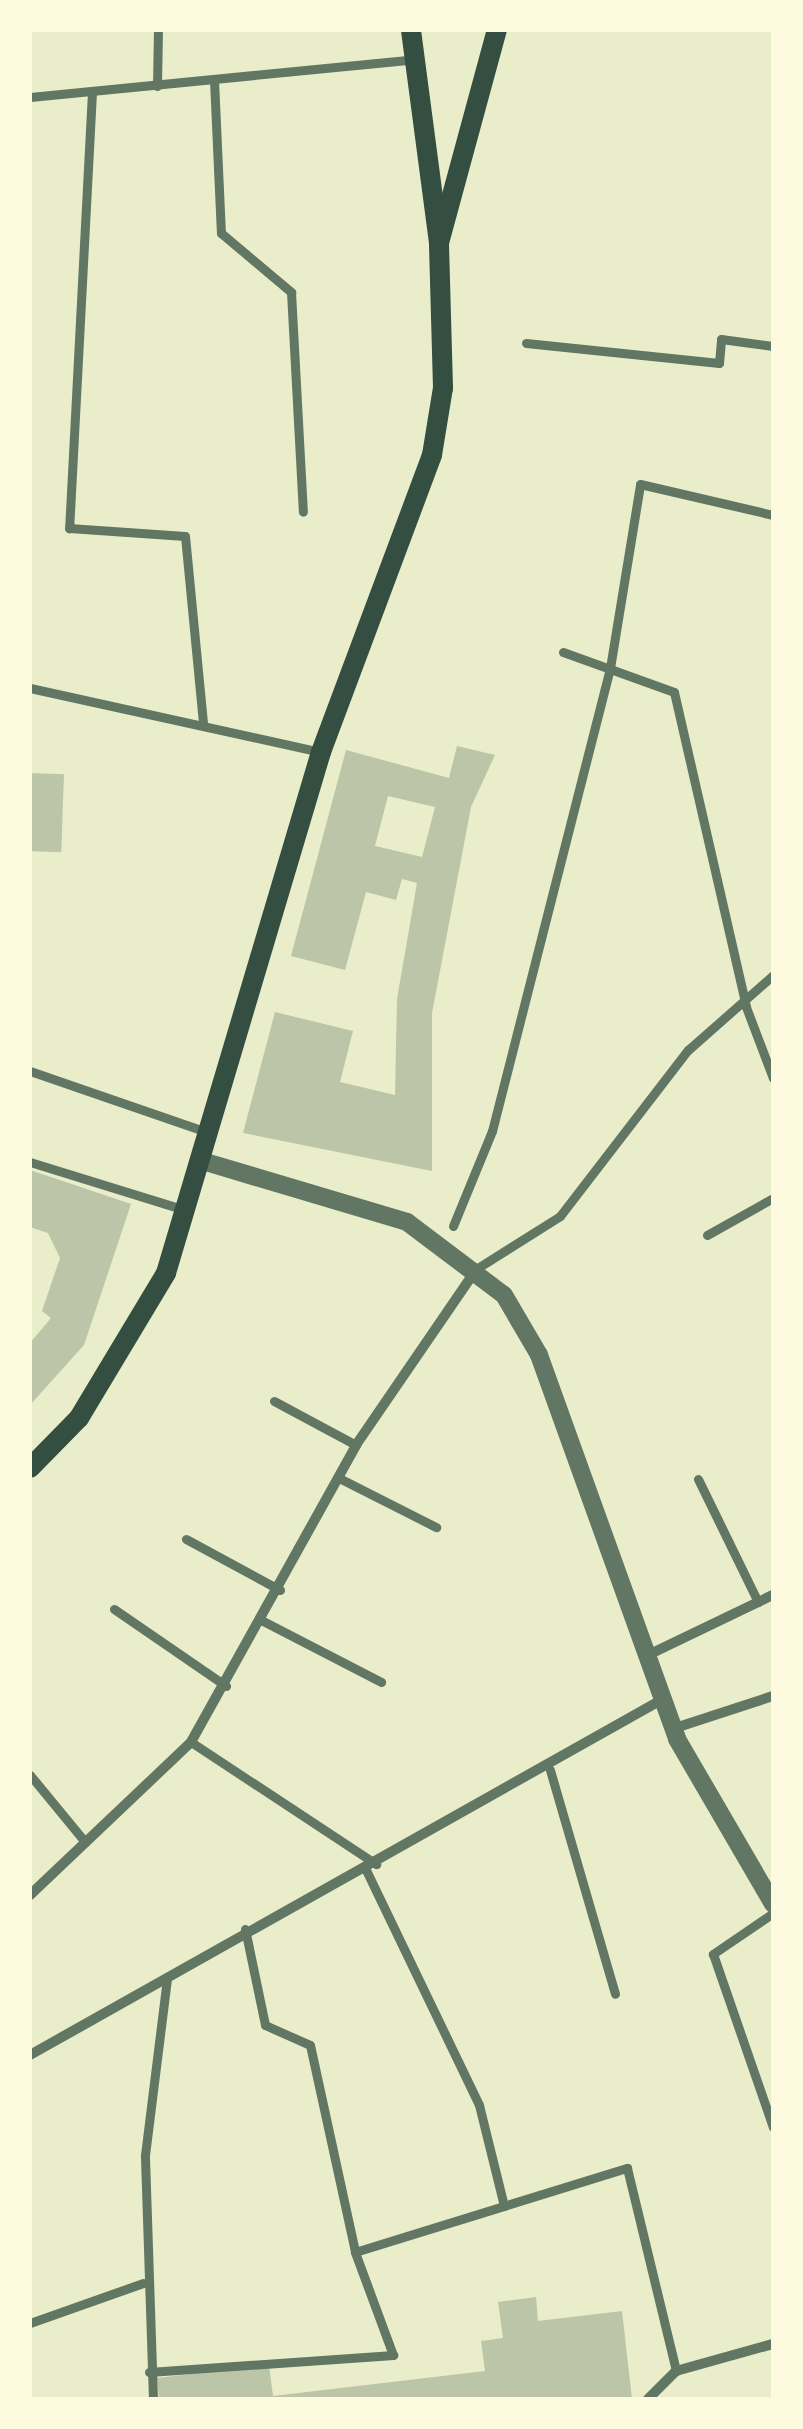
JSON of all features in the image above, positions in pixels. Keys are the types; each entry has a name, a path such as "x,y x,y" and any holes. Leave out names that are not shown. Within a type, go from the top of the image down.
{"main road":[{"path":"30,1468 79,1418 139,1328 187,1211 321,752 432,455 443,388 438,243 411,30"},
{"path":"438,243 497,30"}],"street":[{"path":"157,86 158,30"},
{"path":"30,97 416,58"},
{"path":"214,80 221,233 291,292 303,512"},
{"path":"92,92 69,528 185,536 203,723"},
{"path":"526,343 720,363 722,339 773,346"},
{"path":"453,1226 492,1131 610,668 640,484 773,515"},
{"path":"563,652 674,692 746,1007 773,1078"},
{"path":"30,688 321,752"},
{"path":"30,1895 191,1742 263,1621 356,1445 476,1270 560,1216 688,1050 746,1007 773,975"},
{"path":"30,1071 208,1132"},
{"path":"199,1160 407,1222 476,1270 539,1356 672,1729 773,1904"},
{"path":"30,1162 187,1211"},
{"path":"707,1235 773,1198"},
{"path":"274,1401 356,1445"},
{"path":"339,1478 436,1527"},
{"path":"698,1479 758,1602"},
{"path":"186,1539 280,1590"},
{"path":"646,1656 773,1595"},
{"path":"114,1608 226,1686"},
{"path":"263,1621 381,1682"},
{"path":"672,1729 773,1696"},
{"path":"30,2054 167,1979 245,1929 372,1867 550,1770 661,1700"},
{"path":"191,1742 372,1867 479,2105 504,2206"},
{"path":"550,1770 615,1994"},
{"path":"30,1775 84,1842"},
{"path":"773,1913 712,1954 773,2127"},
{"path":"149,2372 393,2355 355,2252 310,2045 265,2025 245,1929"},
{"path":"153,2399 143,2283 145,2156 167,1979"},
{"path":"355,2252 628,2168 676,2370"},
{"path":"30,2323 143,2283"},
{"path":"648,2399 676,2370 773,2344"}],"building":[{"path":"457,746 495,755 471,807 432,1013 432,1171 243,1133 275,1012 353,1031 340,1082 395,1095 397,999 417,883 402,879 396,900 366,892 345,970 291,956 346,750 449,778","holes":["388,796 435,807 422,857 375,846"]},
{"path":"30,773 64,774 61,852 30,851"},
{"path":"30,1170 131,1204 84,1345 30,1405 30,1343 51,1318 42,1311 60,1258 48,1233 30,1227"},
{"path":"536,2297 538,2321 622,2311 632,2399 159,2399 157,2378 269,2365 273,2396 485,2371 481,2341 503,2338 498,2302"}]}
